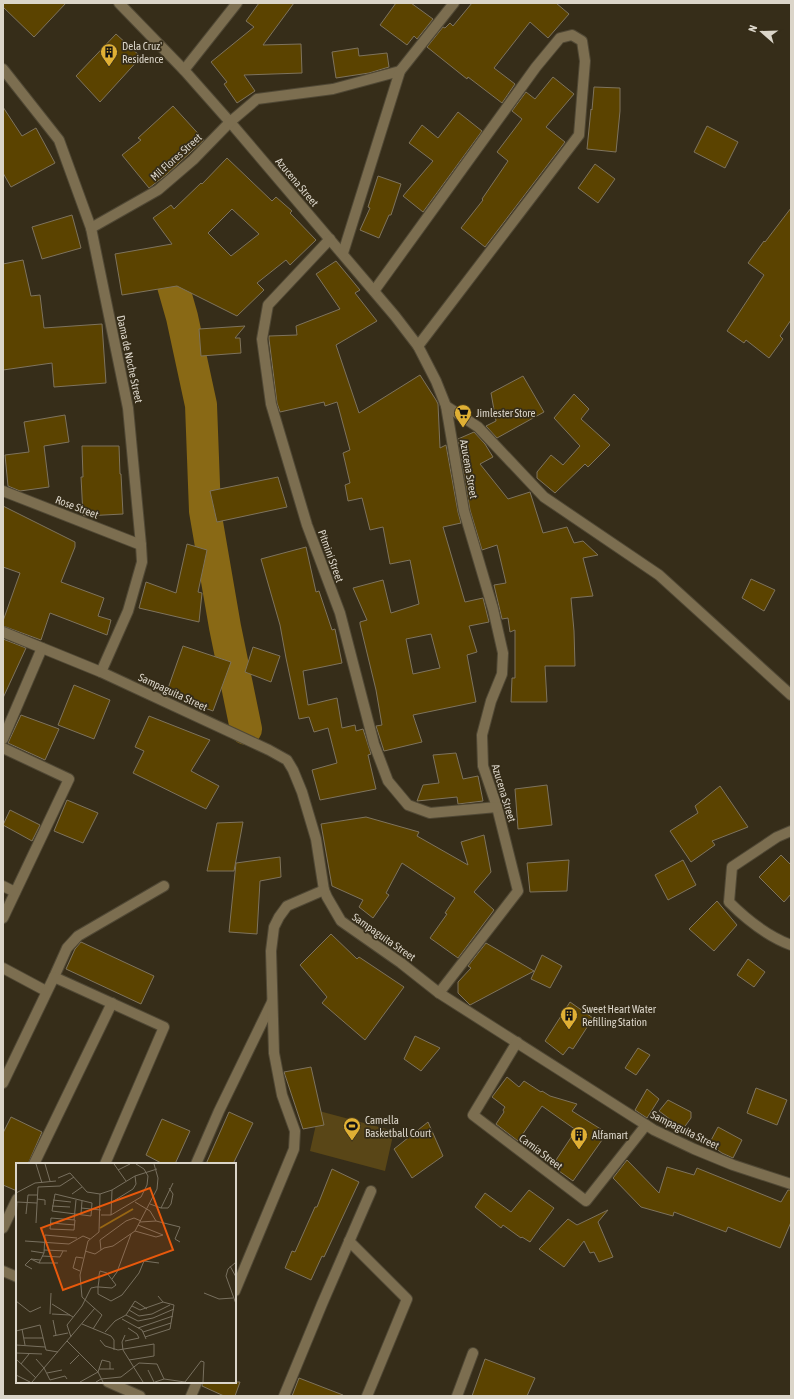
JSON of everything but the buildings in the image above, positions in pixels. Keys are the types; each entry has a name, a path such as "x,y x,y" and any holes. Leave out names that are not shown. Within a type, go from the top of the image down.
{"street":[{"name":"Azucena Street","path":"119,3 184,70 374,291 418,346 436,381 446,406 464,511 493,609 503,653 502,674 491,701 482,734 483,766 497,806 518,891 439,993"},
{"path":"184,70 237,3"},
{"path":"342,253 400,71 454,3"},
{"path":"374,291 536,67 560,38 572,35 582,41 585,61 579,134 418,346"},
{"name":"Dama de Noche Street","path":"3,69 59,140 91,228 128,408 142,562 128,611 101,672"},
{"name":"Mil Flores Street","path":"91,228 158,190 193,160 230,122 257,99 332,88 400,71"},
{"name":"Pitmini Street","path":"330,239 268,305 262,339 273,411 307,525 340,613 374,744 388,781 408,804 430,813 497,806"},
{"path":"446,406 478,427 544,497 659,575 791,695"},
{"name":"Rose Street","path":"3,491 141,545"},
{"name":"Sampaguita Street","path":"3,632 101,672 258,744 288,760 302,792 316,839 324,890 341,922 439,993 654,1130 733,1165 791,1184"},
{"path":"3,739 42,648"},
{"path":"3,748 70,779 3,918"},
{"path":"791,831 777,837 732,867 729,902 746,919 776,940 791,945"},
{"path":"3,886 15,892"},
{"path":"3,1084 67,948 78,936 164,886"},
{"path":"236,1289 294,1150 295,1131 282,1095 274,1053 271,952 274,928 279,917 287,906 324,890"},
{"path":"3,968 46,991"},
{"path":"54,977 164,1027 105,1163"},
{"path":"196,1163 219,1111 273,1000"},
{"path":"34,1163 112,1003"},
{"name":"Camia Street","path":"517,1042 473,1115 586,1201 646,1125"},
{"path":"284,1396 371,1191"},
{"path":"3,1228 16,1201"},
{"path":"350,1240 407,1299 367,1396"},
{"path":"3,1271 16,1277"},
{"path":"457,1396 473,1353"},
{"path":"110,1383 140,1396"},
{"path":"191,1396 197,1383"}],"shaded area":[{"name":"Camella Basketball Court","path":"319,1111 394,1131 385,1171 310,1151"}],"waterway":[{"path":"172,282 182,317 201,405 205,511 225,627 246,729"}],"place":[{"name":"Dela Cruz' Residence","path":"109,67"},
{"name":"Jimlester Store","path":"463,428"},
{"name":"Sweet Heart Water Refilling Station","path":"569,1030"},
{"name":"Camella Basketball Court","path":"352,1141"},
{"name":"Alfamart","path":"579,1150"}]}
